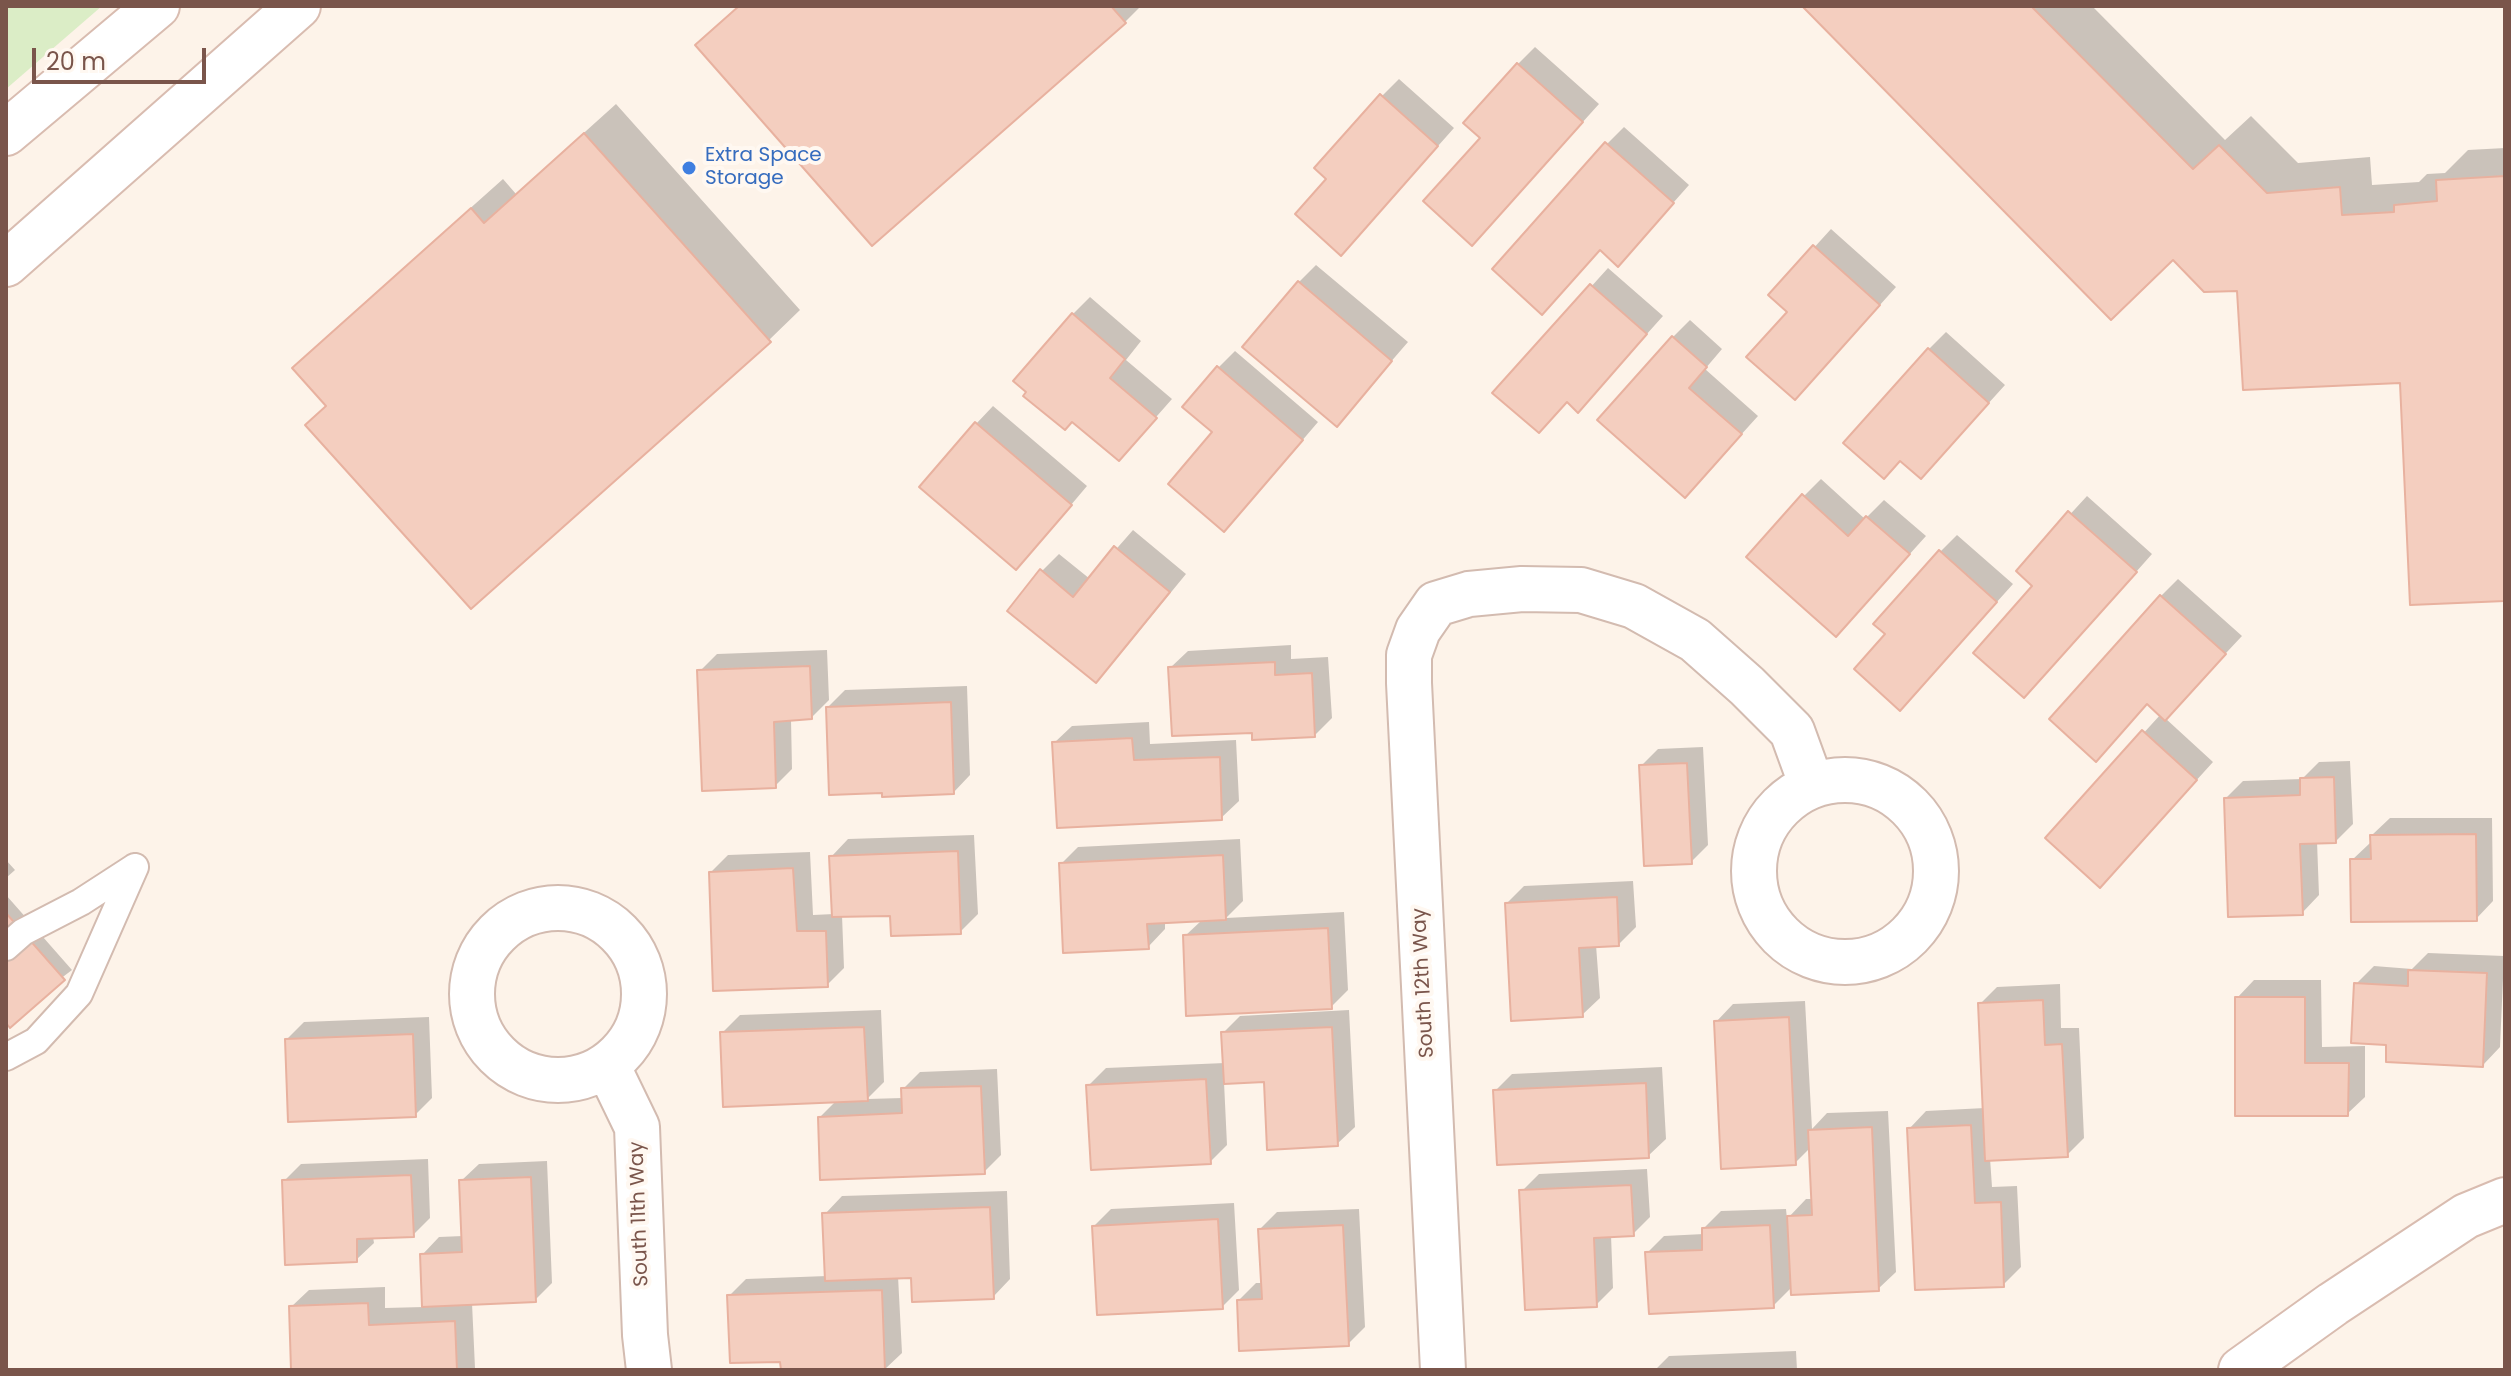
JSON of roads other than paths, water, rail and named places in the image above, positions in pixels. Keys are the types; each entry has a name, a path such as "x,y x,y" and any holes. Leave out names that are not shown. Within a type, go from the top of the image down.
{"street":[{"path":"6,133 157,6"},
{"path":"6,264 298,6"},
{"name":"South 12th Way","path":"1443,1370 1409,683 1409,655 1418,630 1436,604 1469,594 1522,589 1581,590 1634,606 1695,640 1792,731 1812,786"},
{"path":"1842,780 1873,784 1899,798 1920,819 1933,847 1937,877 1930,906 1914,932 1891,951 1862,961 1833,961 1804,952 1780,935 1763,910 1754,881 1756,851 1766,824 1787,801 1812,786 1842,780"},
{"name":"South 11th Way","path":"607,1065 637,1127 649,1370"},
{"path":"2241,1370 2333,1304 2466,1216 2505,1200"}],"lane":[{"path":"6,947 23,932 81,902 135,867 79,994 36,1041 6,1057"}],"place":[{"name":"Extra Space Storage","path":"689,168"}]}
